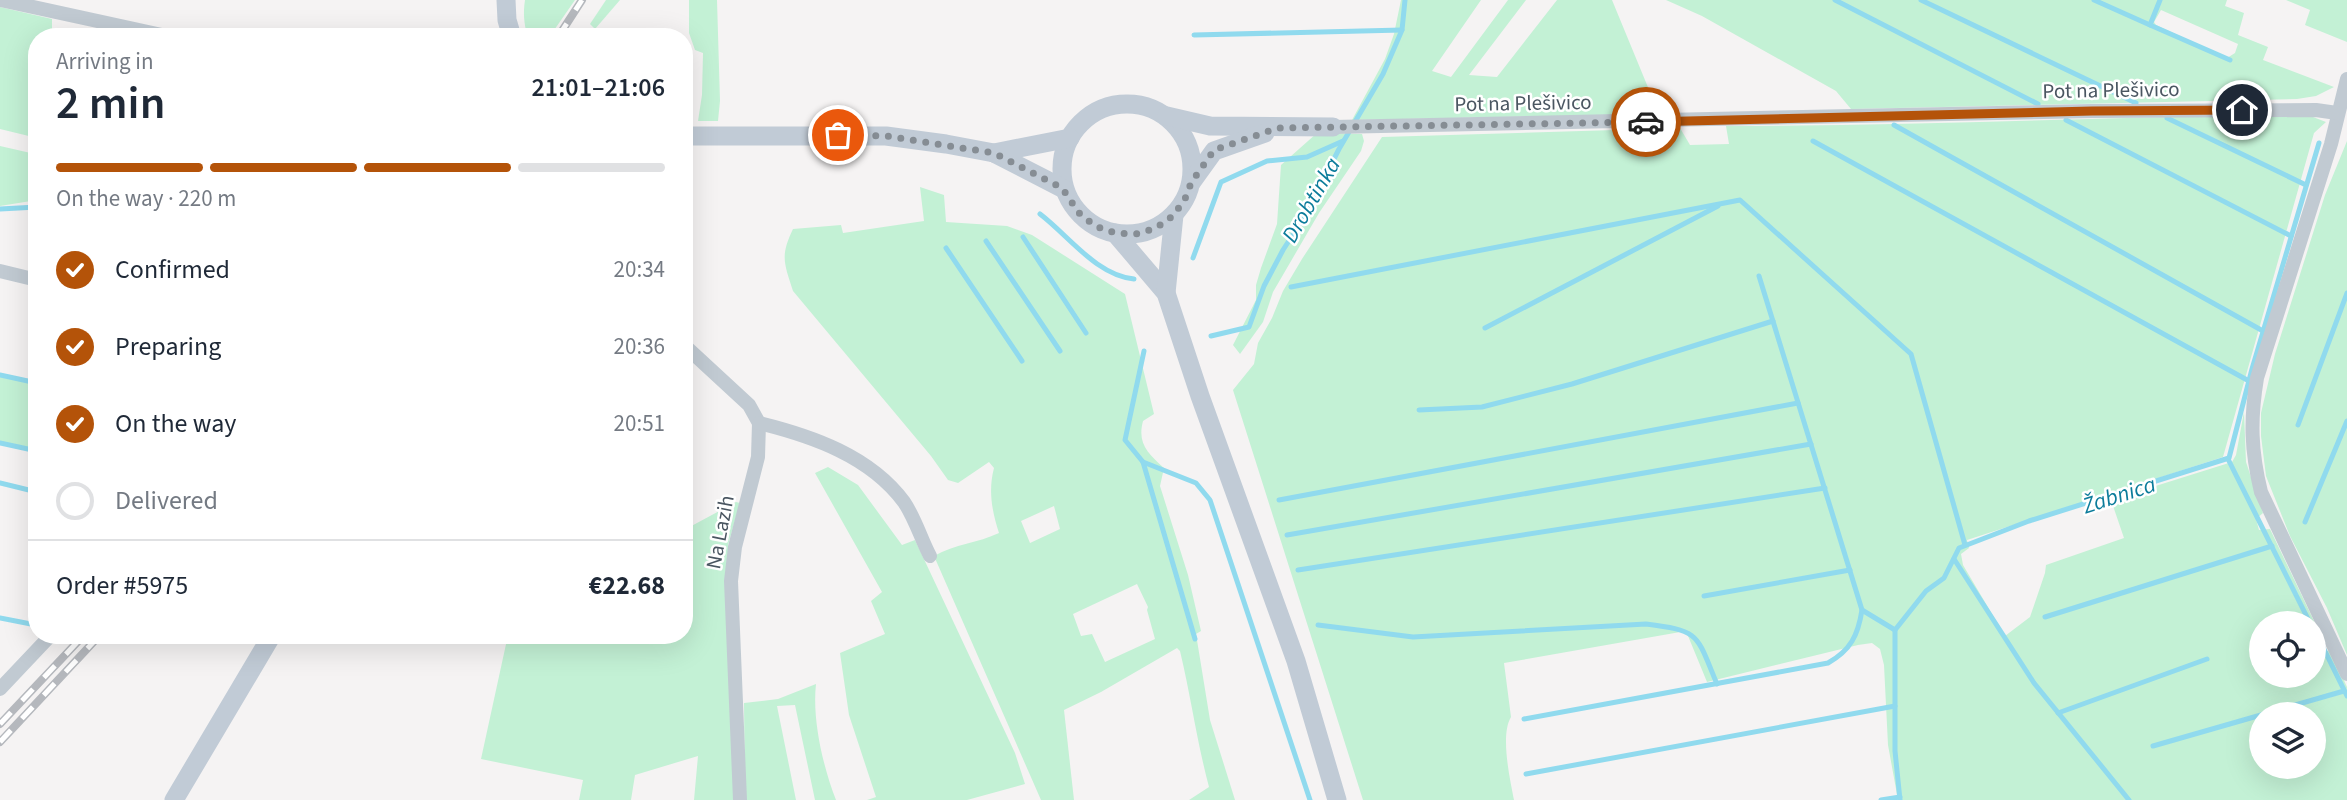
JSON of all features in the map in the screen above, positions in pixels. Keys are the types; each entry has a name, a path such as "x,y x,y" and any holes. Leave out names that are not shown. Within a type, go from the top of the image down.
{"main road":[{"path":"506,0 509,28"},
{"path":"1278,128 1214,150 1191,183 1186,197 1174,215 1156,228 1136,234 1115,233 1095,226 1079,213 1062,188 1060,171 1069,138 1085,118 1103,108 1124,103 1146,106 1166,116 1210,126 1333,127"},
{"path":"1166,116 1182,132 1188,146 1191,183"},
{"path":"693,136 886,136 994,153 1062,188"},
{"path":"994,153 1069,138"},
{"path":"1166,293 1174,215"},
{"path":"1115,233 1166,293 1200,396 1296,661 1337,800"},
{"path":"174,800 267,644"}],"street":[{"path":"1,0 130,28"},
{"path":"2347,79 2332,144 2257,378 2251,415 2253,460 2261,492 2347,674"},
{"name":"Pot na Plešivico","path":"1333,127 2092,111 2316,110 2337,113"},
{"path":"0,271 28,278"},
{"path":"693,353 749,405 759,423 789,431 849,455 881,475 905,504 930,556"},
{"name":"Na Lazih","path":"740,800 731,581 735,547 758,457 759,423"},
{"path":"0,689 42,644"}],"green space":[{"path":"525,0 575,0 556,28 526,28"},
{"path":"606,0 620,0 596,28 590,24"},
{"path":"689,0 717,0 720,101 718,121 698,121 703,53 695,50 693,28 689,28"},
{"path":"1401,0 1481,0 1432,71 1451,77 1508,0 1526,0 1469,75 1497,77 1557,0 1612,0 1659,114 1352,120 1385,59 1394,34"},
{"path":"1666,0 2227,0 2225,6 2244,13 2238,35 2268,47 2263,60 2334,87 2316,96 2297,99 1851,109 1836,91 1702,16","holes":["2161,10 2238,44 2235,53 2227,58 2154,22"]},
{"path":"2286,0 2347,0 2347,42 2305,25 2310,10"},
{"path":"0,7 52,19 52,28 28,28 28,136 0,129"},
{"path":"2222,116 2313,117 2326,122 2314,133 2223,457 1967,540 1969,548 1961,554 1963,565 2005,636 2030,617 2046,565 2124,538 2111,500 2232,462 2236,455 2244,412 2246,462 2263,513 2256,519 2259,530 2270,529 2309,611 2249,611 2249,688 2326,688 2326,652 2330,650 2347,687 2347,800 1898,800 1888,745 1884,665 1880,649 1872,643 1858,645 1707,682 1686,631 1504,663 1511,717 1506,735 1507,757 1514,800 1363,800 1233,390 1254,364 1258,343 1283,291 1382,137 1680,128 1690,145 1729,144 1726,126"},
{"path":"1317,133 1362,134 1364,141 1361,151 1319,213 1273,292 1263,322 1240,354 1233,345 1256,300 1256,285 1277,224 1281,165"},
{"path":"2347,141 2347,655 2327,608 2290,536 2266,476 2261,413 2275,354 2325,195"},
{"path":"0,146 28,152 28,201 0,206"},
{"path":"920,187 944,195 946,222 1007,226 1032,235 1125,294 1154,414 1143,421 1143,442 1149,453 1164,468 1160,486 1188,575 1201,631 1196,634 1210,720 1235,800 1189,800 1209,787 1180,651 1177,648 1064,710 1074,800 1041,800 934,556 999,533 992,501 994,468 989,462 958,483 948,480 793,291 786,266 786,246 793,229 841,225 843,233 924,221","holes":["1054,506 1060,529 1030,543 1021,521","1137,584 1148,607 1155,639 1105,662 1092,634 1081,636 1073,614"]},
{"path":"0,375 28,382 28,451 0,444"},
{"path":"828,467 858,485 902,545 915,540 1015,753 1025,784 967,800 867,800 876,797 849,715 840,653 885,634 871,601 882,592 815,473"},
{"path":"736,502 740,503 728,545 734,800 694,800 698,756 635,775 631,800 579,800 583,780 481,759 506,644 693,644 693,525"},
{"path":"816,684 820,743 836,800 815,800 795,705 777,706 796,800 745,800 744,703 778,699"}],"waterway":[{"name":"Drobtinka","path":"1211,336 1249,327 1264,286 1283,250 1306,214 1339,149 1383,74 1402,30 1405,0"},
{"path":"1835,0 2038,104"},
{"path":"1921,0 2136,103"},
{"path":"2094,0 2150,25"},
{"path":"2160,0 2150,25 2230,60"},
{"path":"1194,35 1402,30"},
{"path":"2167,118 2306,185"},
{"path":"2066,120 2291,236"},
{"path":"1894,125 2263,331"},
{"path":"1193,258 1221,182 1267,161 1307,157 1343,141"},
{"path":"1813,141 2249,381"},
{"name":"Žabnica","path":"1900,800 1895,751 1895,630 1926,591 1944,578 1959,548 2029,521 2229,458 2252,369 2319,143"},
{"path":"1291,287 1740,200 1911,354 1965,545"},
{"path":"1485,328 1718,206"},
{"path":"0,209 28,207"},
{"path":"1040,214 1095,262 1120,276 1134,279"},
{"path":"1023,237 1086,333"},
{"path":"986,241 1060,351"},
{"path":"946,248 1022,361"},
{"path":"1759,276 1862,610 1895,630"},
{"path":"2298,425 2347,293"},
{"path":"1419,410 1482,407 1572,384 1773,321"},
{"path":"1144,351 1125,440 1143,462 1195,639"},
{"path":"0,375 28,381"},
{"path":"1279,500 1798,403"},
{"path":"2305,522 2347,421"},
{"path":"0,443 28,449"},
{"path":"1287,535 1811,444"},
{"path":"2228,459 2304,611"},
{"name":"Drobtinka","path":"1143,462 1196,483 1210,500 1310,800"},
{"path":"0,483 28,490"},
{"path":"1298,570 1825,488"},
{"path":"2045,617 2272,546"},
{"path":"1954,559 2034,683 2129,800"},
{"path":"1704,596 1850,570"},
{"path":"1524,719 1828,663 1852,641 1862,610"},
{"path":"0,618 28,623"},
{"path":"1318,625 1413,637 1646,624 1677,629 1694,638 1700,645 1717,684"},
{"path":"2326,653 2347,696"},
{"path":"2058,713 2207,659"},
{"path":"2306,702 2344,691"},
{"path":"1526,774 1895,706"},
{"path":"2153,746 2249,718"},
{"path":"1881,800 1900,797"}],"railway":[{"path":"564,28 582,0"},
{"path":"0,724 76,644"},
{"path":"0,742 92,644"}],"way so far":[{"path":"838,135 886,136 994,153 1062,188 1079,213 1095,226 1115,233 1136,234 1156,228 1174,215 1186,197 1191,183 1214,150 1278,128 1646,122"}],"route":[{"path":"1646,122 2242,110"}]}
